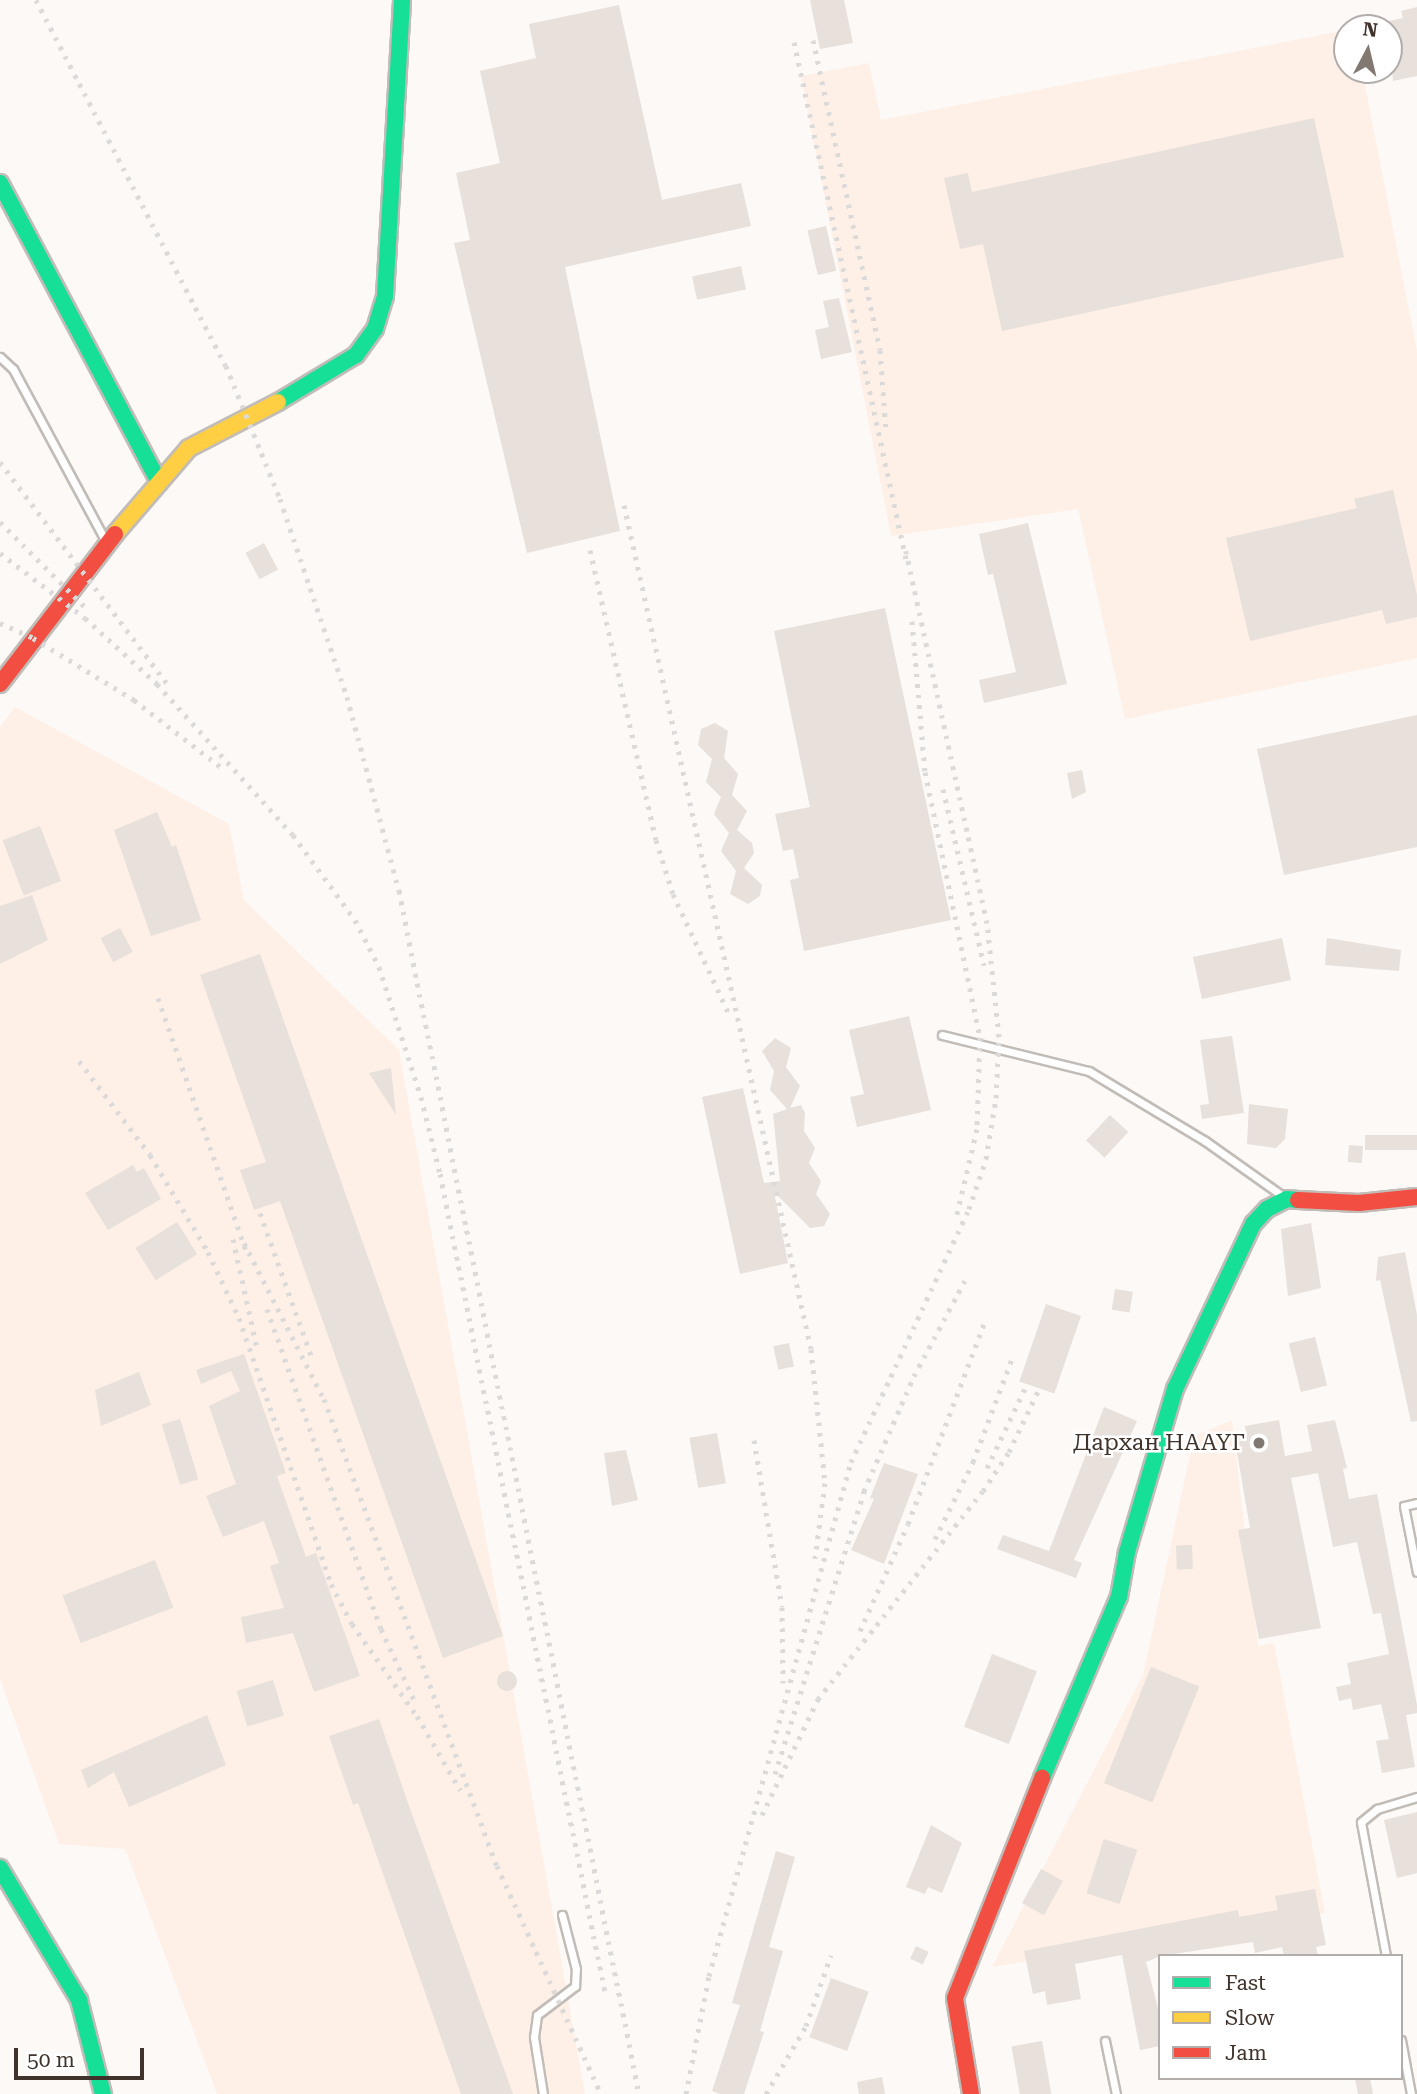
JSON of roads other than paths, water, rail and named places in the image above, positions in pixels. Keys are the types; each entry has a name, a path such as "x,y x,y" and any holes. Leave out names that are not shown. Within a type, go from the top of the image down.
{"street":[{"path":"0,684 107,544 189,449 326,377 356,355 375,329 385,296 402,0"},
{"path":"0,183 159,482"},
{"path":"971,2094 955,1998 974,1944 1119,1597 1128,1552 1175,1390 1253,1224 1266,1209 1287,1199 1359,1203 1417,1197"},
{"path":"0,1868 79,2000 103,2094"}],"lane":[{"path":"0,357 13,369 107,544"},
{"path":"942,1035 1088,1071 1205,1141 1287,1199"},
{"path":"1417,1503 1404,1506 1417,1572"},
{"path":"1386,1954 1361,1822 1377,1809 1417,1797"},
{"path":"543,2094 534,2038 537,2015 575,1986 576,1969 562,1915"},
{"path":"1105,2041 1116,2094"},
{"path":"1403,2051 1411,2094"}],"railway":[{"path":"36,0 226,366 280,499 347,697 399,891 639,2094"},
{"path":"813,40 880,350 886,431"},
{"path":"794,42 906,559"},
{"path":"0,462 167,684"},
{"path":"624,505 811,1349 825,1483 815,1558"},
{"path":"0,522 84,606"},
{"path":"590,550 656,840 673,894 729,1014"},
{"path":"686,2094 709,1976 851,1462 969,1209 986,1159 996,1098 999,1037 987,923 906,551"},
{"path":"0,553 85,618 157,684 293,835 355,920 379,967 421,1097 440,1174 606,1997"},
{"path":"912,621 925,772 980,1037 977,1129 956,1218"},
{"path":"0,623 33,638 134,700 222,768"},
{"path":"943,789 984,965"},
{"path":"158,998 247,1253"},
{"path":"79,1061 150,1155 208,1252 239,1318 331,1584 352,1624 417,1716 460,1790"},
{"path":"260,1213 312,1358"},
{"path":"233,1239 257,1348"},
{"path":"244,1243 324,1399 497,1866 601,2094"},
{"path":"775,1774 864,1491 914,1376 968,1275"},
{"path":"267,1309 381,1629 415,1702"},
{"path":"860,1631 908,1524 986,1319"},
{"path":"935,1539 973,1462 1012,1359"},
{"path":"987,1468 1027,1384"},
{"path":"762,1815 818,1699 983,1491 1009,1452 1039,1389"},
{"path":"754,1440 782,1607 783,1683"},
{"path":"766,2094 806,2026 831,1955"}],"place":[{"name":"Дархан НААҮГ","path":"1259,1443"}]}
